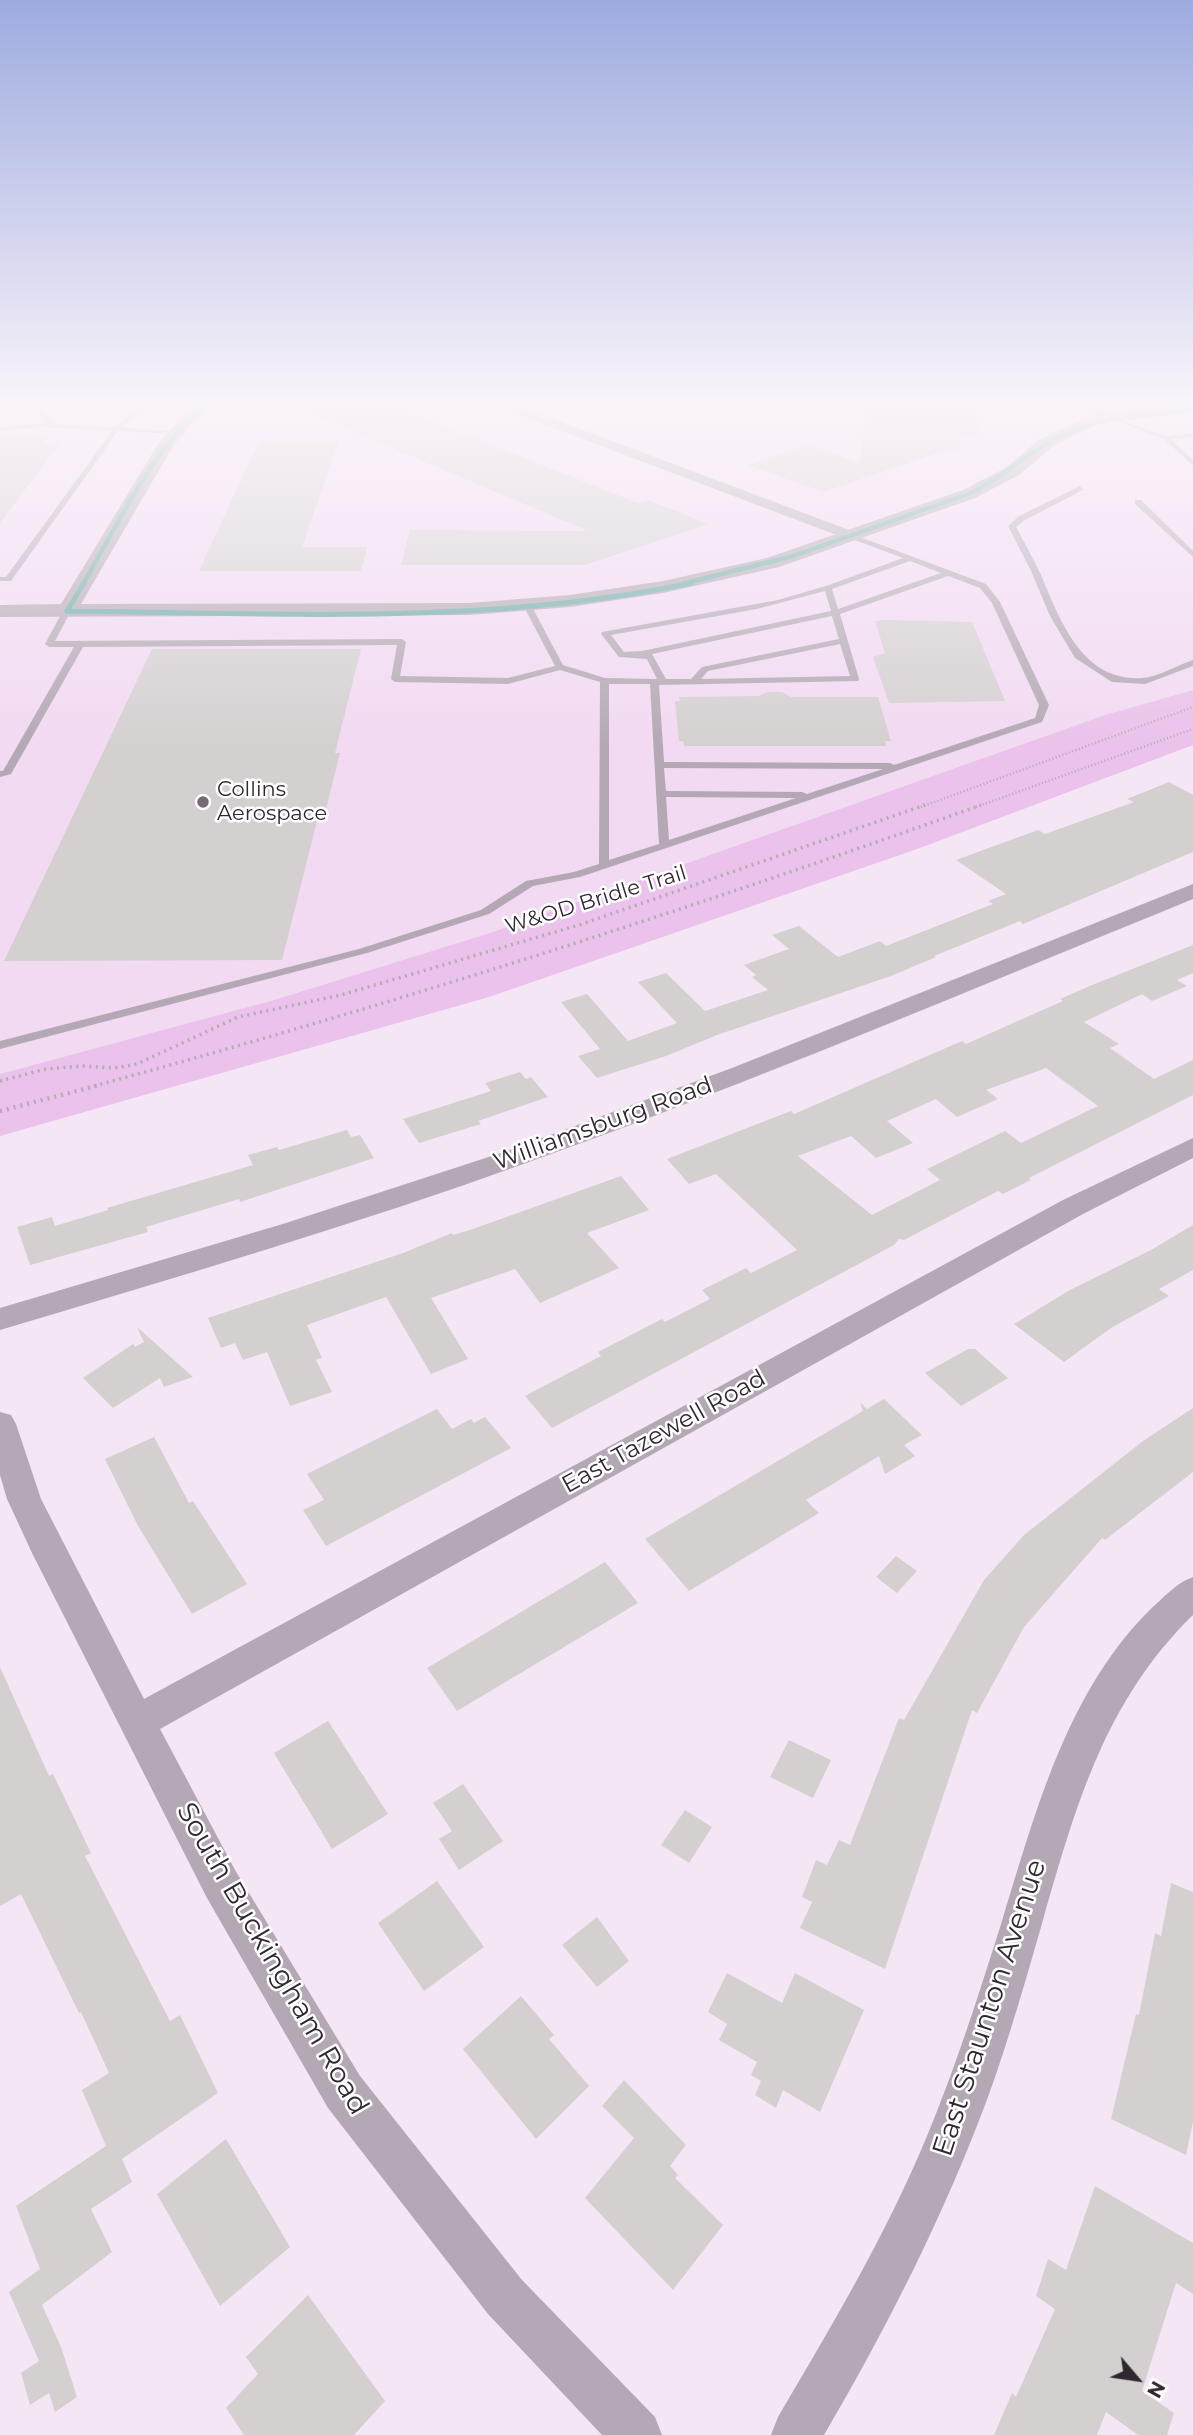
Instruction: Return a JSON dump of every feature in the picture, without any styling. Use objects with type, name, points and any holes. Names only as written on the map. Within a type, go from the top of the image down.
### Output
[{"type":"street","points":[[67,611],[121,521]]},
{"type":"street","points":[[811,521],[852,536]]},
{"type":"street","points":[[0,611],[415,610],[527,605],[623,594],[700,581],[772,563],[893,521]]},
{"type":"street","name":"Williamsburg Road","points":[[0,1319],[290,1232],[585,1132],[820,1044],[1193,891]]},
{"type":"street","name":"East Tazewell Road","points":[[138,1722],[1061,1213],[1193,1147]]},
{"type":"street","name":"South Buckingham Road","points":[[0,1424],[24,1499],[50,1555],[221,1884],[344,2092],[505,2297],[637,2435]]},
{"type":"street","name":"East Staunton Avenue","points":[[796,2435],[878,2294],[928,2191],[1000,1996],[1050,1826],[1084,1734],[1135,1651],[1171,1610],[1193,1592]]},
{"type":"lane","points":[[0,579],[8,579],[50,521]]},
{"type":"lane","points":[[1018,521],[1012,526],[1054,616],[1078,656],[1112,679],[1145,681],[1193,663]]},
{"type":"lane","points":[[1157,521],[1193,555]]},
{"type":"lane","points":[[0,1045],[363,951],[485,912],[530,883],[576,875],[1039,720],[1044,705],[996,602],[984,586],[852,536]]},
{"type":"lane","points":[[911,558],[828,589],[706,618],[605,634],[622,655],[642,654],[835,613],[951,572]]},
{"type":"lane","points":[[67,611],[49,644],[402,642],[395,680],[508,681],[560,667],[579,670],[604,681],[855,680],[828,589]]},
{"type":"lane","points":[[527,605],[560,667]]},
{"type":"lane","points":[[694,681],[705,669],[843,641]]},
{"type":"lane","points":[[0,785],[3,774],[80,644]]},
{"type":"lane","points":[[642,654],[651,657],[658,682],[664,845]]},
{"type":"lane","points":[[604,681],[604,866]]},
{"type":"lane","points":[[659,765],[902,766]]},
{"type":"lane","points":[[661,794],[814,795]]},
{"type":"path","name":"W&OD Bridle Trail","points":[[0,1081],[46,1069],[81,1066],[116,1068],[137,1064],[238,1017],[341,995],[579,925],[876,823],[1193,707]]},
{"type":"path","points":[[0,1111],[328,1021],[537,958],[741,890],[1193,729]]},
{"type":"shaded area","points":[[0,521],[1193,521],[1193,690],[1105,715],[490,933],[274,1000],[0,1074],[0,614],[9,602],[0,601]]},
{"type":"shaded area","points":[[1193,690],[1193,745],[920,848],[489,997],[0,1136],[0,1074],[274,1000],[490,933],[1105,715]]},
{"type":"building","points":[[222,521],[311,521],[302,547],[367,547],[361,571],[199,571]]},
{"type":"building","points":[[564,521],[700,521],[709,524],[585,565],[401,565],[410,530],[588,531]]},
{"type":"building","points":[[875,621],[972,622],[1005,701],[889,703],[873,657],[885,653]]},
{"type":"building","name":"Collins Aerospace","points":[[152,649],[361,649],[335,753],[340,753],[325,813],[319,813],[282,960],[4,961]]},
{"type":"building","points":[[767,692],[782,692],[791,697],[878,697],[891,741],[885,741],[886,746],[684,746],[683,741],[679,741],[675,701],[680,701],[679,697],[759,696]]},
{"type":"building","points":[[1169,782],[1193,795],[1193,852],[1023,924],[1020,921],[934,956],[936,957],[891,976],[717,1035],[666,1056],[597,1078],[578,1056],[600,1049],[561,1002],[587,994],[628,1041],[677,1023],[638,982],[666,973],[705,1011],[768,990],[752,977],[756,975],[744,965],[789,949],[772,935],[799,926],[838,957],[880,941],[886,946],[993,904],[988,901],[1006,894],[956,860],[1038,830],[1045,834],[1134,802],[1127,799]]},
{"type":"building","points":[[1193,945],[1193,973],[1177,980],[1187,986],[1152,1001],[1142,994],[1084,1022],[1119,1044],[1110,1048],[1154,1079],[1193,1060],[1193,1095],[1029,1178],[1031,1180],[1003,1194],[998,1191],[904,1240],[899,1239],[894,1245],[552,1428],[525,1396],[601,1356],[598,1352],[662,1319],[665,1322],[710,1299],[702,1290],[746,1268],[751,1273],[797,1250],[716,1174],[689,1184],[667,1159],[791,1111],[794,1114],[962,1041],[966,1044],[1063,1001],[1060,999]],"holes":[[[1046,1068],[1098,1106],[1021,1143],[1005,1131],[927,1169],[940,1180],[872,1215],[798,1156],[851,1136],[876,1158],[913,1143],[887,1121],[936,1099],[957,1117],[998,1099],[986,1090]]]},
{"type":"building","points":[[520,1072],[526,1079],[531,1077],[548,1097],[478,1121],[481,1124],[419,1143],[403,1119],[491,1091],[485,1083]]},
{"type":"building","points":[[347,1130],[351,1137],[360,1135],[374,1158],[240,1202],[239,1199],[146,1227],[148,1232],[30,1265],[17,1227],[52,1217],[55,1226],[253,1165],[248,1155],[277,1147],[279,1150]]},
{"type":"building","points":[[621,1176],[649,1210],[587,1233],[619,1268],[540,1303],[515,1269],[431,1298],[468,1359],[431,1374],[386,1297],[307,1325],[322,1358],[316,1360],[332,1392],[290,1406],[267,1352],[243,1360],[235,1343],[221,1348],[208,1318],[403,1253],[452,1233],[453,1235],[470,1230]]},
{"type":"building","points":[[1193,1225],[1193,1270],[1159,1289],[1169,1296],[1111,1328],[1064,1362],[1014,1324],[1070,1290],[1151,1250]]},
{"type":"building","points":[[137,1327],[193,1377],[164,1387],[160,1378],[113,1408],[83,1378],[133,1344],[135,1347],[144,1342]]},
{"type":"building","points":[[968,1349],[975,1349],[1008,1378],[961,1406],[925,1373]]},
{"type":"building","points":[[884,1399],[922,1435],[904,1445],[915,1456],[885,1474],[879,1456],[806,1500],[819,1513],[689,1591],[645,1539],[863,1411],[860,1402],[867,1409]]},
{"type":"building","points":[[1193,1408],[1193,1472],[1105,1540],[1102,1538],[1024,1627],[977,1713],[972,1710],[885,1969],[800,1928],[812,1902],[802,1897],[816,1860],[827,1865],[839,1840],[850,1845],[899,1718],[904,1720],[984,1580],[1024,1535],[1143,1441]]},
{"type":"building","points":[[437,1409],[452,1429],[471,1419],[474,1423],[485,1417],[511,1448],[326,1546],[303,1510],[324,1500],[307,1474]]},
{"type":"building","points":[[154,1437],[189,1503],[193,1501],[247,1584],[192,1614],[138,1526],[105,1459]]},
{"type":"building","points":[[896,1556],[917,1571],[897,1593],[876,1577]]},
{"type":"building","points":[[605,1562],[638,1603],[457,1711],[427,1668]]},
{"type":"building","points":[[0,1667],[49,1776],[53,1774],[91,1853],[85,1856],[170,2021],[180,2015],[218,2093],[122,2159],[132,2182],[91,2209],[112,2252],[42,2305],[61,2347],[77,2397],[55,2412],[49,2393],[30,2405],[21,2373],[39,2361],[9,2292],[40,2269],[16,2206],[106,2146],[82,2090],[109,2073],[21,1894],[0,1906]]},
{"type":"building","points":[[328,1721],[388,1814],[332,1849],[274,1753]]},
{"type":"building","points":[[789,1740],[831,1760],[813,1798],[770,1777]]},
{"type":"building","points":[[463,1784],[503,1841],[459,1870],[439,1839],[452,1831],[433,1803]]},
{"type":"building","points":[[685,1810],[712,1827],[689,1863],[661,1845]]},
{"type":"building","points":[[437,1881],[484,1947],[424,1991],[378,1923]]},
{"type":"building","points":[[1171,1883],[1193,1892],[1193,2122],[1186,2155],[1111,2119],[1136,2014],[1139,2015],[1155,1933],[1161,1936]]},
{"type":"building","points":[[597,1917],[629,1961],[597,1987],[562,1945]]},
{"type":"building","points":[[727,1973],[782,2003],[795,1973],[864,2010],[820,2112],[783,2090],[776,2108],[755,2095],[761,2081],[751,2075],[757,2062],[719,2040],[727,2024],[708,2012]]},
{"type":"building","points":[[521,1996],[554,2035],[549,2039],[589,2086],[536,2139],[463,2049]]},
{"type":"building","points":[[624,2080],[686,2145],[670,2166],[678,2175],[675,2178],[723,2225],[673,2290],[585,2198],[634,2138],[602,2106]]},
{"type":"building","points":[[226,2139],[290,2247],[220,2306],[157,2194]]},
{"type":"building","points":[[1095,2186],[1193,2243],[1193,2294],[1176,2283],[1142,2391],[1174,2413],[1167,2435],[1138,2435],[1106,2412],[1097,2435],[994,2435],[1012,2393],[1016,2397],[1055,2309],[1036,2296],[1048,2259],[1066,2270]]},
{"type":"building","points":[[308,2295],[385,2401],[354,2435],[244,2435],[226,2408],[258,2374],[246,2357]]},
{"type":"transit line","points":[[67,611],[121,521]]},
{"type":"transit line","points":[[67,611],[377,612],[531,605],[608,596],[721,576],[793,556],[898,521]]},
{"type":"place","name":"Collins Aerospace","points":[[203,802]]}]
